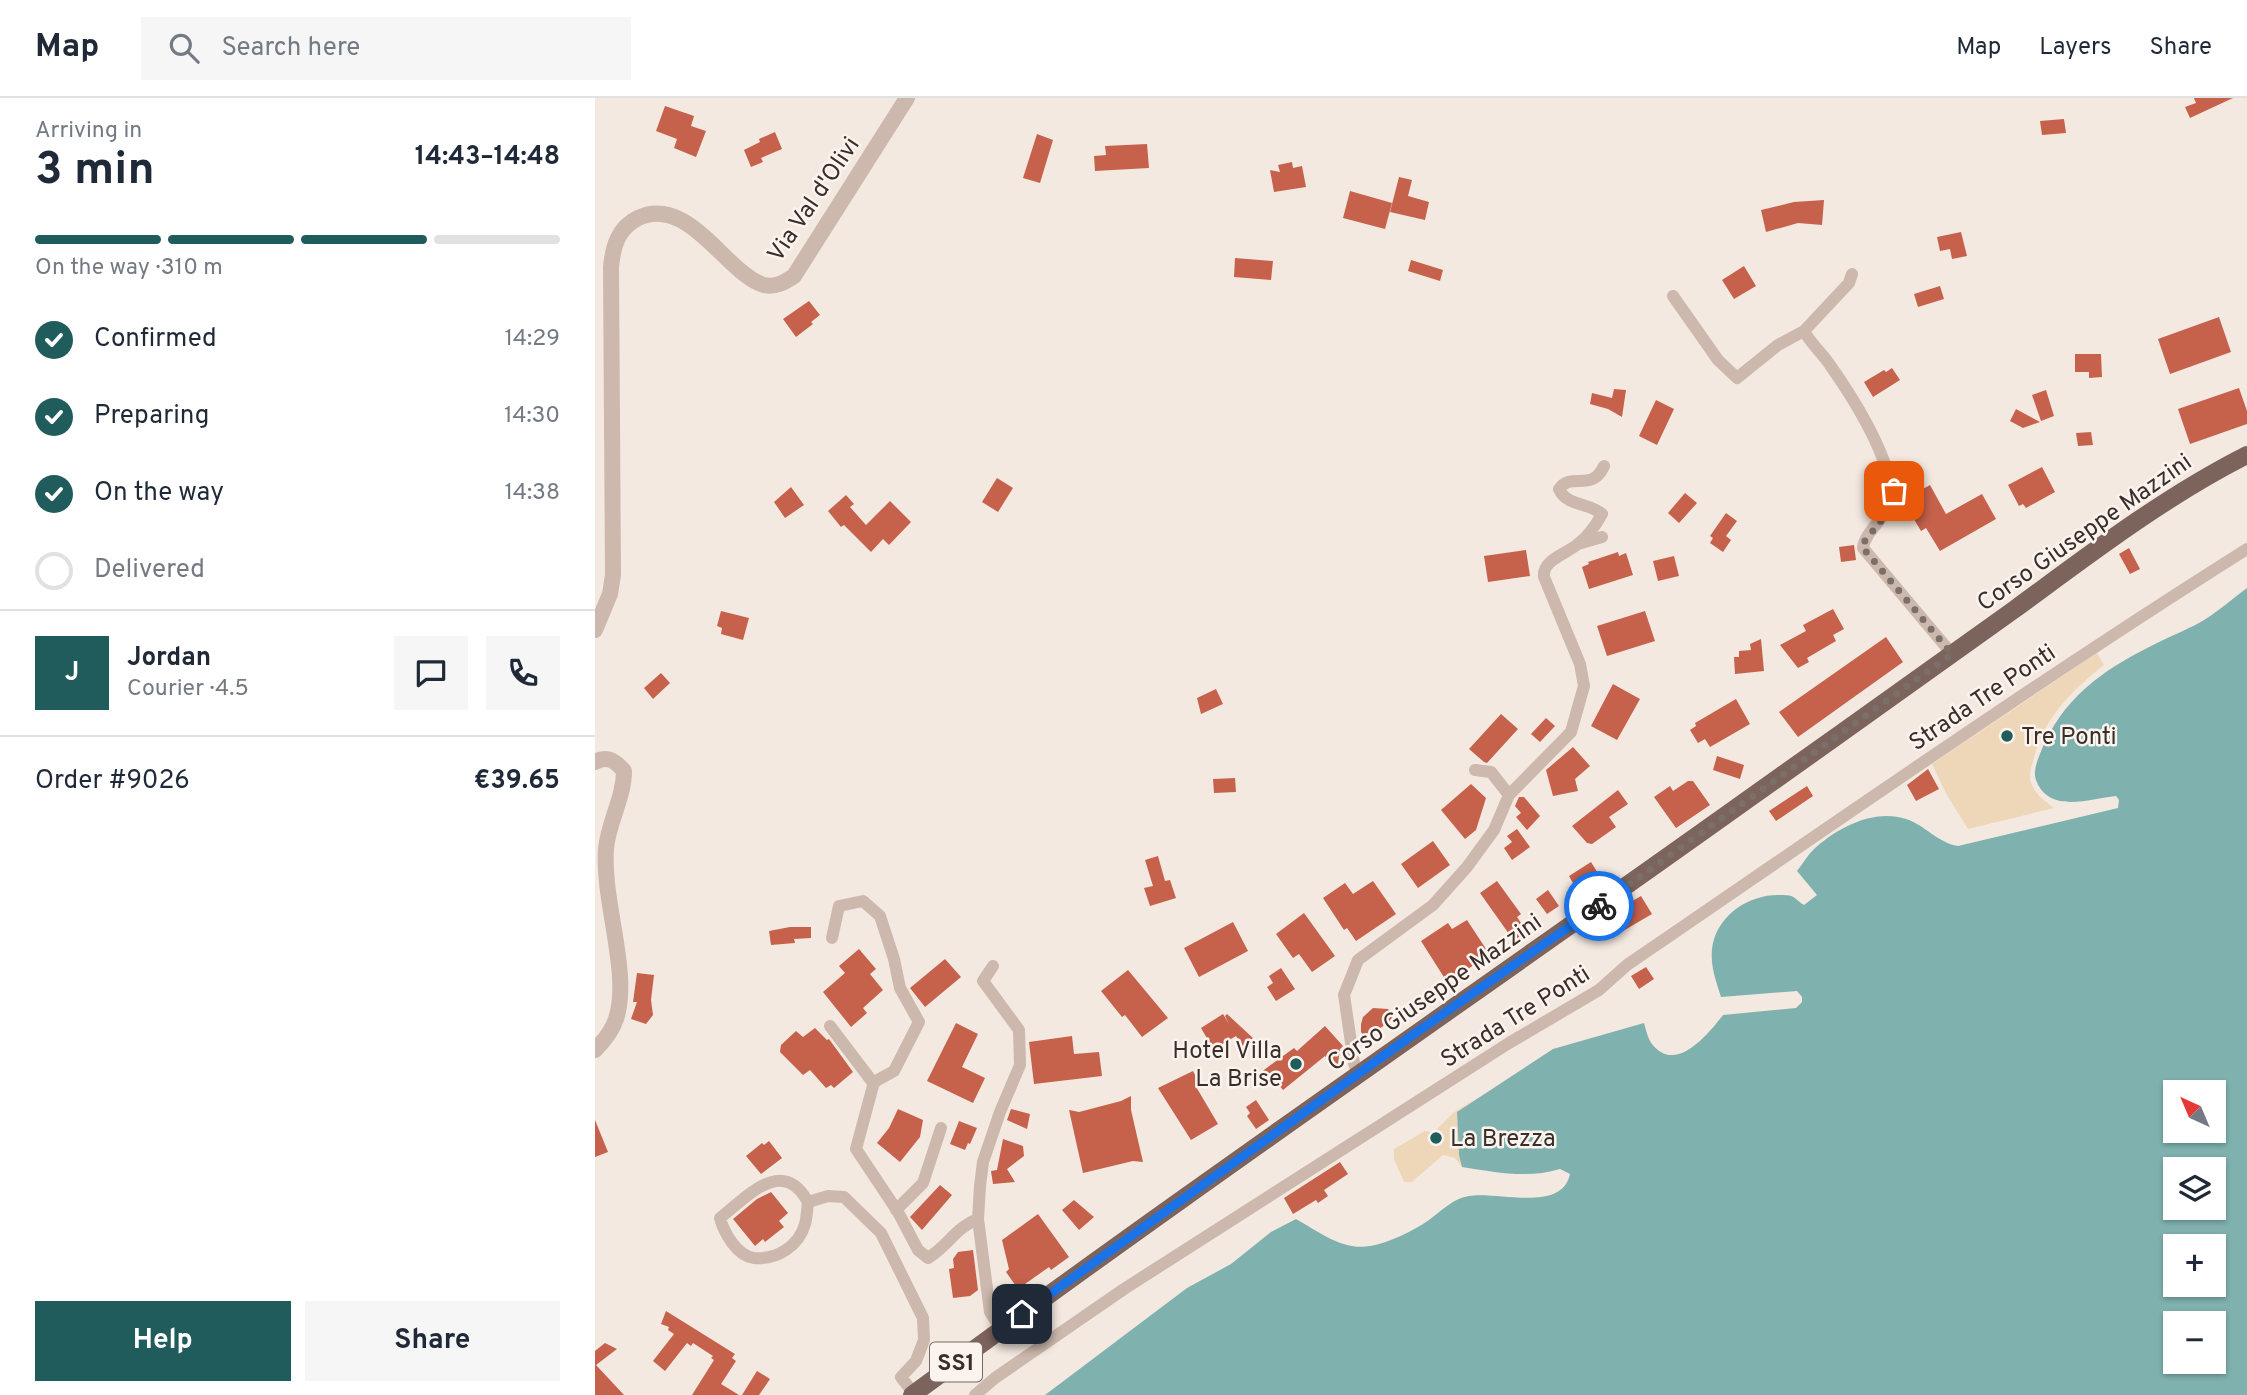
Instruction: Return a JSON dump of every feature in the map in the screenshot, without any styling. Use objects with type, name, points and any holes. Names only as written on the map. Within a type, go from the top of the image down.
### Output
[{"type":"main road","name":"Corso Giuseppe Mazzini","points":[[913,1394],[2146,515],[2213,472],[2247,455]]},
{"type":"street","name":"Via Val d'Olivi","points":[[595,630],[610,594],[613,575],[611,267],[617,238],[624,228],[643,216],[653,214],[674,217],[699,232],[748,276],[764,285],[774,286],[786,281],[794,276],[907,98]]},
{"type":"street","points":[[1673,296],[1718,360],[1737,378],[1778,345],[1804,331],[1849,283],[1852,274]]},
{"type":"street","points":[[1804,331],[1811,344],[1829,363],[1870,430],[1883,456],[1894,491],[1884,517],[1864,542],[1863,548],[1952,654]]},
{"type":"street","name":"Corso Giuseppe Mazzini","points":[[1358,1075],[1353,1063],[1345,995],[1358,960],[1433,905],[1467,867],[1494,830],[1509,795],[1571,732],[1584,686],[1580,664],[1543,574],[1548,564],[1578,544],[1602,514],[1595,508],[1568,501],[1559,489],[1564,483],[1597,478],[1604,466]]},
{"type":"street","points":[[1578,544],[1602,537]]},
{"type":"street","name":"Strada Tre Ponti","points":[[975,1395],[995,1378],[1124,1289],[1509,1043],[1599,990],[1627,965],[1967,731],[2247,549]]},
{"type":"street","points":[[595,762],[608,759],[617,762],[624,771],[606,846],[605,878],[621,1000],[616,1021],[595,1049]]},
{"type":"street","points":[[1475,770],[1491,772],[1509,795]]},
{"type":"street","points":[[832,938],[839,906],[863,901],[880,916],[901,988],[919,1023],[894,1070],[874,1084],[856,1149],[897,1210],[918,1250],[928,1258],[942,1250],[964,1224],[978,1219]]},
{"type":"street","points":[[993,966],[983,981],[1019,1030],[1020,1065],[983,1162],[978,1219],[990,1312],[1001,1329]]},
{"type":"street","points":[[830,1026],[874,1084]]},
{"type":"street","points":[[897,1210],[923,1183],[941,1128]]},
{"type":"street","points":[[767,1181],[785,1181],[803,1193],[808,1202],[805,1224],[796,1241],[783,1253],[754,1258],[740,1252],[723,1229],[720,1218],[767,1181]]},
{"type":"street","points":[[808,1202],[828,1196],[844,1197],[881,1233],[923,1318],[924,1340],[916,1361],[901,1377],[913,1394]]},
{"type":"sand","name":"Tre Ponti","points":[[2097,653],[2104,665],[2081,684],[2061,706],[2044,730],[2038,744],[2030,779],[2039,796],[2054,808],[1968,829],[1932,764]]},
{"type":"sand","name":"La Brezza","points":[[1480,1096],[1457,1112],[1462,1167],[1455,1158],[1443,1155],[1412,1182],[1404,1182],[1394,1159],[1394,1149],[1425,1131],[1434,1132],[1453,1113]]},
{"type":"water","points":[[2247,588],[2247,1395],[1045,1395],[1187,1288],[1231,1264],[1271,1232],[1296,1219],[1341,1243],[1370,1246],[1408,1232],[1463,1197],[1481,1195],[1527,1198],[1555,1193],[1565,1186],[1570,1174],[1560,1169],[1523,1174],[1462,1167],[1457,1112],[1553,1049],[1644,1023],[1652,1044],[1661,1052],[1671,1055],[1691,1048],[1723,1015],[1796,1008],[1802,1002],[1797,991],[1721,997],[1712,963],[1713,943],[1722,923],[1738,907],[1748,902],[1785,895],[1804,905],[1817,895],[1797,871],[1822,842],[1856,822],[1894,816],[1913,822],[1944,841],[1958,846],[2118,808],[2119,800],[2116,796],[2070,802],[2060,801],[2042,791],[2035,776],[2044,744],[2066,709],[2093,682],[2142,650],[2194,626]]},
{"type":"building","points":[[2194,98],[2233,98],[2190,118],[2185,107],[2196,103]]},
{"type":"building","points":[[665,106],[694,116],[691,126],[706,131],[696,157],[674,148],[677,139],[656,131]]},
{"type":"building","points":[[2064,119],[2066,133],[2042,135],[2040,121]]},
{"type":"building","points":[[775,132],[782,149],[761,158],[763,162],[751,167],[744,150]]},
{"type":"building","points":[[1037,134],[1053,140],[1040,183],[1023,178]]},
{"type":"building","points":[[1147,144],[1149,168],[1095,171],[1094,156],[1106,155],[1105,146]]},
{"type":"building","points":[[1292,162],[1293,168],[1302,166],[1306,187],[1274,192],[1270,170],[1280,172],[1278,165]]},
{"type":"building","points":[[1399,177],[1412,180],[1408,196],[1429,202],[1425,220],[1390,212]]},
{"type":"building","points":[[1350,191],[1392,203],[1385,229],[1343,218]]},
{"type":"building","points":[[1824,200],[1822,225],[1798,223],[1766,232],[1761,210],[1794,202]]},
{"type":"building","points":[[1961,232],[1967,256],[1952,259],[1950,249],[1940,251],[1937,237]]},
{"type":"building","points":[[1235,258],[1273,261],[1271,280],[1234,277]]},
{"type":"building","points":[[1411,260],[1443,270],[1440,281],[1408,271]]},
{"type":"building","points":[[1744,266],[1756,286],[1734,299],[1722,280]]},
{"type":"building","points":[[1940,286],[1944,299],[1918,307],[1914,294]]},
{"type":"building","points":[[809,301],[820,315],[796,337],[783,319]]},
{"type":"building","points":[[2219,317],[2231,352],[2170,374],[2158,339]]},
{"type":"building","points":[[2075,354],[2101,354],[2102,377],[2089,378],[2089,372],[2075,372]]},
{"type":"building","points":[[1892,368],[1900,380],[1873,397],[1864,382]]},
{"type":"building","points":[[2239,388],[2247,411],[2247,424],[2190,444],[2178,409]]},
{"type":"building","points":[[1614,389],[1626,390],[1622,417],[1608,409],[1590,404],[1592,393],[1612,398]]},
{"type":"building","points":[[2046,390],[2054,416],[2041,421],[2032,395]]},
{"type":"building","points":[[1656,400],[1674,409],[1657,445],[1639,436]]},
{"type":"building","points":[[2016,409],[2040,422],[2023,428],[2010,421]]},
{"type":"building","points":[[2091,432],[2093,445],[2078,446],[2076,433]]},
{"type":"building","points":[[2042,467],[2055,492],[2026,508],[2023,504],[2019,506],[2008,485]]},
{"type":"building","points":[[997,478],[1013,488],[998,512],[982,502]]},
{"type":"building","points":[[1930,485],[1946,514],[1982,494],[1996,519],[1940,551],[1926,528],[1921,531],[1909,511],[1916,497],[1914,494]]},
{"type":"building","points":[[791,487],[804,505],[785,518],[774,502]]},
{"type":"building","points":[[1685,493],[1697,503],[1679,523],[1668,513]]},
{"type":"building","points":[[846,495],[854,504],[850,507],[866,525],[890,501],[911,522],[889,545],[883,539],[871,552],[844,525],[841,527],[828,511]]},
{"type":"building","points":[[1726,513],[1737,521],[1726,536],[1731,540],[1723,552],[1710,543],[1713,538],[1710,536]]},
{"type":"building","points":[[1854,545],[1856,560],[1841,562],[1839,547]]},
{"type":"building","points":[[2129,548],[2140,569],[2130,574],[2119,554]]},
{"type":"building","points":[[1526,550],[1530,576],[1488,582],[1484,556]]},
{"type":"building","points":[[1618,552],[1619,556],[1626,553],[1633,575],[1589,589],[1582,567],[1589,564],[1588,562]]},
{"type":"building","points":[[1674,556],[1679,576],[1658,581],[1653,561]]},
{"type":"building","points":[[1833,609],[1844,629],[1833,635],[1836,641],[1807,658],[1809,662],[1798,668],[1780,645],[1806,631],[1803,625]]},
{"type":"building","points":[[721,611],[749,618],[743,640],[721,634],[722,628],[717,626]]},
{"type":"building","points":[[1645,611],[1655,641],[1607,656],[1597,626]]},
{"type":"building","points":[[1886,637],[1903,662],[1798,737],[1779,712]]},
{"type":"building","points":[[1761,639],[1764,671],[1735,674],[1734,657],[1739,657],[1739,651],[1751,650],[1750,644]]},
{"type":"building","points":[[661,673],[670,683],[653,699],[644,688]]},
{"type":"building","points":[[1613,684],[1640,699],[1617,740],[1591,726]]},
{"type":"building","points":[[1216,689],[1223,704],[1201,714],[1197,698]]},
{"type":"building","points":[[1736,699],[1750,724],[1710,747],[1705,739],[1698,743],[1690,730],[1696,726],[1695,723]]},
{"type":"building","points":[[1501,714],[1518,729],[1487,763],[1469,749]]},
{"type":"building","points":[[1546,718],[1555,726],[1540,742],[1531,734]]},
{"type":"building","points":[[1573,747],[1590,766],[1575,779],[1578,791],[1553,796],[1546,770]]},
{"type":"building","points":[[1717,756],[1744,765],[1740,779],[1713,770]]},
{"type":"building","points":[[1928,769],[1939,789],[1916,801],[1907,785]]},
{"type":"building","points":[[1235,778],[1236,792],[1214,793],[1213,779]]},
{"type":"building","points":[[1688,781],[1693,781],[1710,805],[1676,828],[1654,797],[1670,786],[1673,791]]},
{"type":"building","points":[[1471,784],[1486,798],[1476,830],[1465,839],[1441,810]]},
{"type":"building","points":[[1807,786],[1813,796],[1776,821],[1769,811]]},
{"type":"building","points":[[1618,790],[1628,804],[1609,817],[1616,827],[1592,844],[1587,843],[1572,826]]},
{"type":"building","points":[[1519,797],[1524,797],[1540,816],[1527,830],[1516,817],[1521,813],[1515,806]]},
{"type":"building","points":[[1517,829],[1530,847],[1512,860],[1504,848],[1512,842],[1507,836]]},
{"type":"building","points":[[1433,841],[1450,865],[1418,888],[1401,864]]},
{"type":"building","points":[[1158,856],[1165,881],[1170,880],[1176,898],[1150,906],[1144,888],[1153,886],[1145,860]]},
{"type":"building","points":[[1591,862],[1604,883],[1581,897],[1569,876]]},
{"type":"building","points":[[1373,881],[1396,914],[1356,941],[1347,928],[1344,930],[1323,898],[1345,883],[1353,894]]},
{"type":"building","points":[[1497,881],[1521,914],[1517,917],[1527,932],[1514,941],[1480,893]]},
{"type":"building","points":[[1548,890],[1559,906],[1547,914],[1536,899]]},
{"type":"building","points":[[1641,896],[1652,914],[1623,931],[1616,919],[1633,909],[1629,903]]},
{"type":"building","points":[[1304,913],[1335,956],[1312,972],[1299,954],[1293,958],[1276,934]]},
{"type":"building","points":[[1467,920],[1490,955],[1447,982],[1421,941],[1448,923],[1452,929]]},
{"type":"building","points":[[1233,922],[1248,951],[1199,977],[1184,948]]},
{"type":"building","points":[[811,927],[811,938],[794,939],[795,943],[771,945],[769,931]]},
{"type":"building","points":[[859,949],[876,969],[870,974],[883,990],[863,1008],[867,1013],[851,1027],[823,992],[845,973],[839,966]]},
{"type":"building","points":[[945,959],[961,977],[925,1007],[910,988]]},
{"type":"building","points":[[1646,967],[1654,979],[1639,989],[1631,976]]},
{"type":"building","points":[[1281,968],[1295,989],[1276,1001],[1267,987],[1273,983],[1269,976]]},
{"type":"building","points":[[1128,970],[1168,1018],[1142,1037],[1101,991]]},
{"type":"building","points":[[637,973],[654,975],[651,1000],[653,1015],[646,1024],[631,1019],[637,1002],[633,1002]]},
{"type":"building","points":[[1373,1008],[1388,1009],[1395,1017],[1366,1039],[1361,1032],[1361,1024],[1363,1017]]},
{"type":"building","points":[[1223,1014],[1229,1024],[1225,1016],[1227,1014],[1253,1038],[1244,1048],[1236,1036],[1214,1049],[1212,1047],[1201,1028]]},
{"type":"building","points":[[956,1023],[978,1034],[962,1067],[985,1078],[973,1103],[927,1081]]},
{"type":"building","points":[[1325,1026],[1343,1046],[1340,1049],[1337,1071],[1325,1056],[1283,1090],[1273,1078],[1265,1084],[1257,1075],[1294,1048],[1297,1051]]},
{"type":"building","points":[[815,1028],[829,1039],[853,1072],[834,1088],[831,1085],[826,1088],[810,1070],[803,1075],[780,1052],[781,1045],[796,1031],[803,1037]]},
{"type":"building","points":[[1072,1036],[1074,1054],[1099,1052],[1102,1076],[1034,1084],[1029,1042]]},
{"type":"building","points":[[1193,1071],[1199,1083],[1195,1085],[1218,1124],[1191,1140],[1158,1088]]},
{"type":"building","points":[[1131,1096],[1131,1110],[1143,1162],[1133,1161],[1083,1173],[1069,1110],[1079,1112]]},
{"type":"building","points":[[1256,1100],[1269,1120],[1256,1129],[1247,1116],[1250,1113],[1246,1107]]},
{"type":"building","points":[[898,1109],[923,1120],[920,1137],[900,1162],[877,1143],[889,1128]]},
{"type":"building","points":[[1011,1109],[1030,1114],[1027,1129],[1007,1120]]},
{"type":"building","points":[[595,1120],[608,1152],[595,1157]]},
{"type":"building","points":[[959,1121],[977,1128],[965,1150],[950,1144]]},
{"type":"building","points":[[1003,1139],[1023,1146],[1024,1156],[1007,1169],[1015,1182],[993,1184],[991,1171],[997,1170]]},
{"type":"building","points":[[769,1141],[782,1158],[761,1174],[746,1156],[762,1143],[764,1145]]},
{"type":"building","points":[[1340,1162],[1348,1174],[1324,1190],[1328,1196],[1293,1214],[1284,1198]]},
{"type":"building","points":[[940,1185],[952,1195],[922,1230],[910,1217]]},
{"type":"building","points":[[771,1192],[788,1213],[779,1221],[784,1227],[765,1242],[763,1239],[755,1246],[733,1219],[757,1199]]},
{"type":"building","points":[[1074,1200],[1094,1217],[1079,1230],[1062,1210]]},
{"type":"building","points":[[1038,1214],[1069,1257],[1051,1270],[1049,1267],[1018,1289],[1006,1272],[1009,1269],[1002,1240]]},
{"type":"building","points":[[973,1250],[978,1290],[970,1296],[953,1298],[949,1269],[954,1268],[953,1259],[958,1252]]},
{"type":"building","points":[[666,1311],[735,1354],[732,1358],[736,1361],[721,1384],[739,1395],[692,1395],[714,1360],[711,1358],[713,1356],[693,1343],[691,1346],[687,1343],[665,1371],[653,1361],[674,1334],[668,1330],[669,1327],[661,1324]]},
{"type":"building","points":[[605,1343],[617,1349],[596,1365],[624,1395],[595,1395],[595,1351]]},
{"type":"building","points":[[757,1371],[770,1379],[759,1395],[742,1395]]},
{"type":"way so far","points":[[1599,906],[1952,654],[1863,548],[1864,542],[1884,517],[1894,491]]},
{"type":"place","name":"Tre Ponti","points":[[2007,736]]},
{"type":"place","name":"Hotel Villa La Brise","points":[[1296,1064]]},
{"type":"place","name":"La Brezza","points":[[1436,1138]]},
{"type":"route","points":[[1022,1314],[1414,1034],[1599,906]]}]
